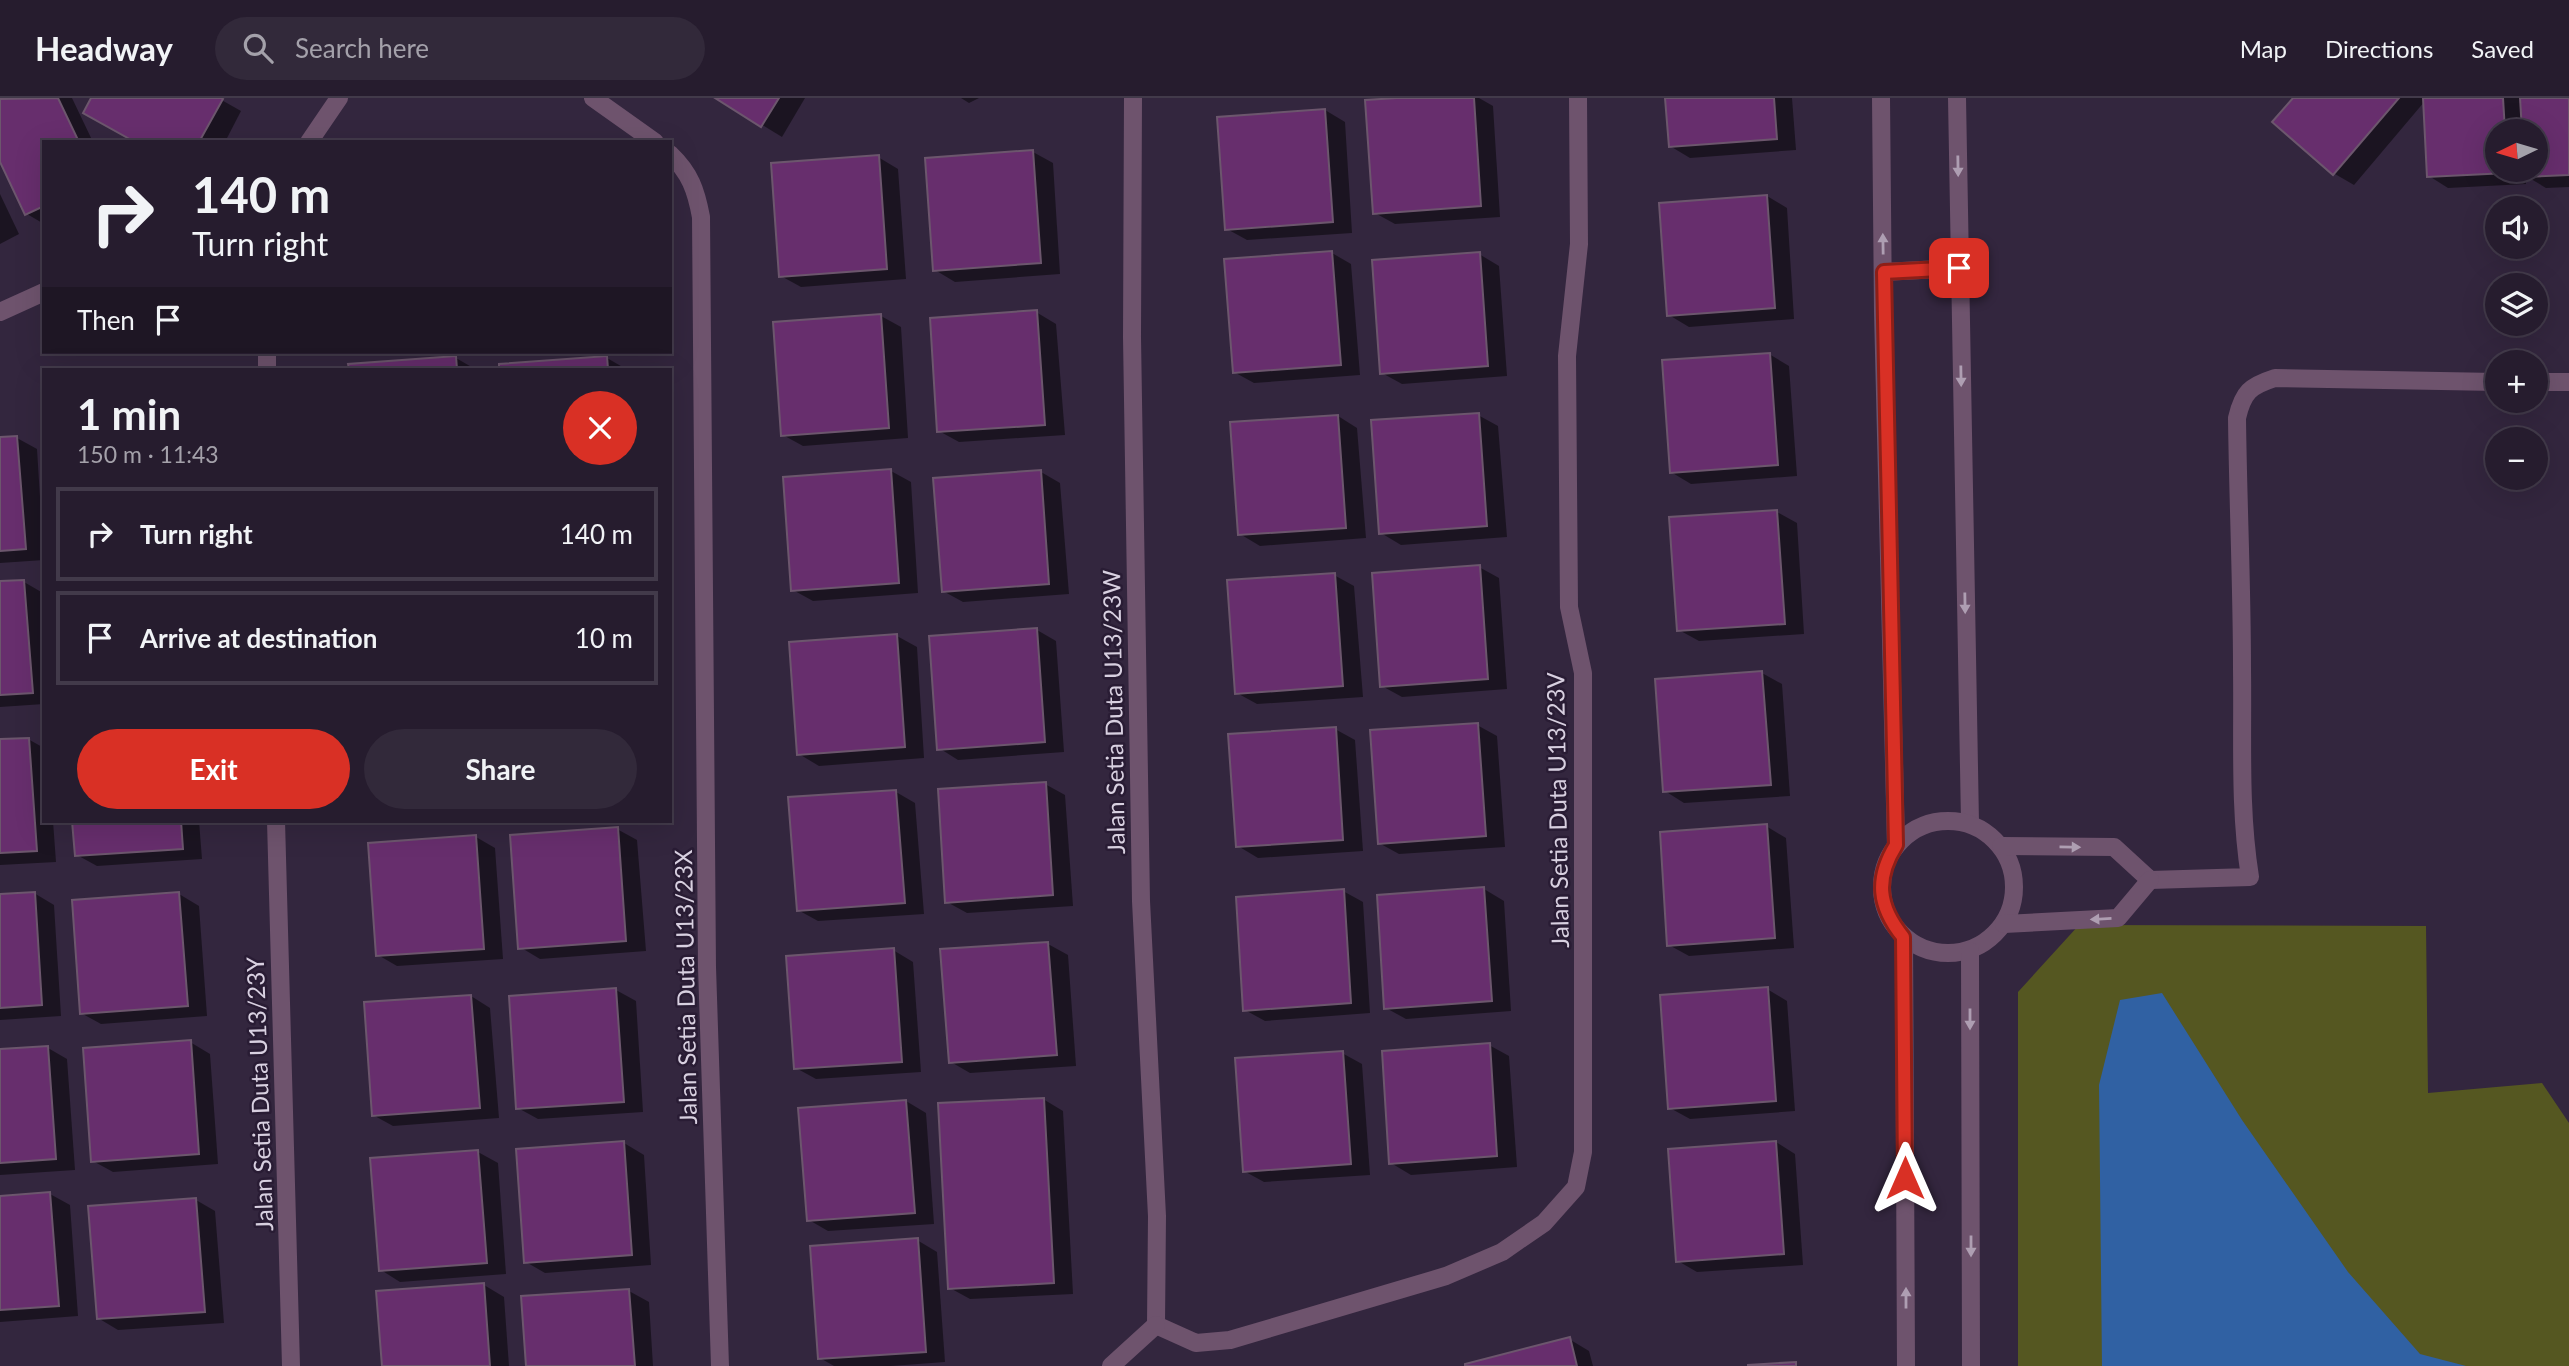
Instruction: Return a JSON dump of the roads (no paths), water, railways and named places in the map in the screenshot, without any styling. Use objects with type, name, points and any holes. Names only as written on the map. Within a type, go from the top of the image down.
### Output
[{"type":"street","points":[[310,140],[339,98]]},
{"type":"street","points":[[593,98],[652,140]]},
{"type":"street","name":"Jalan Setia Duta U13/23W","points":[[1133,98],[1132,337],[1141,901],[1157,1216],[1156,1325]]},
{"type":"street","name":"Jalan Setia Duta U13/23V","points":[[1156,1325],[1196,1343],[1230,1340],[1447,1276],[1502,1252],[1544,1223],[1576,1187],[1583,1152],[1583,673],[1569,607],[1567,356],[1579,244],[1578,98]]},
{"type":"street","points":[[1881,98],[1896,845]]},
{"type":"street","points":[[1957,98],[1970,823]]},
{"type":"street","name":"Jalan Setia Duta U13/23X","points":[[672,156],[684,167],[697,195],[701,217],[707,967],[720,1366]]},
{"type":"street","points":[[1884,272],[1959,268]]},
{"type":"street","points":[[0,312],[42,293]]},
{"type":"street","points":[[2001,846],[2114,847],[2150,880],[2250,877],[2243,836],[2242,792],[2237,418],[2242,397],[2258,384],[2275,378],[2485,382]]},
{"type":"street","points":[[2548,382],[2569,382]]},
{"type":"street","points":[[1950,820],[1970,823],[1987,832],[2001,846],[2011,863],[2015,883],[2013,904],[2004,924],[1989,940],[1970,951],[1952,954],[1919,947],[1903,937],[1891,921],[1884,902],[1882,883],[1886,862],[1896,845],[1911,831],[1930,822],[1950,820]]},
{"type":"street","name":"Jalan Setia Duta U13/23Y","points":[[276,823],[291,1366]]},
{"type":"street","points":[[2004,924],[2119,918],[2150,880]]},
{"type":"street","points":[[1903,937],[1906,1366]]},
{"type":"street","points":[[1970,951],[1971,1366]]},
{"type":"street","points":[[1111,1366],[1156,1325]]},
{"type":"water","points":[[2162,993],[2242,1120],[2348,1272],[2420,1354],[2466,1366],[2102,1366],[2099,1085],[2120,1000]]}]
